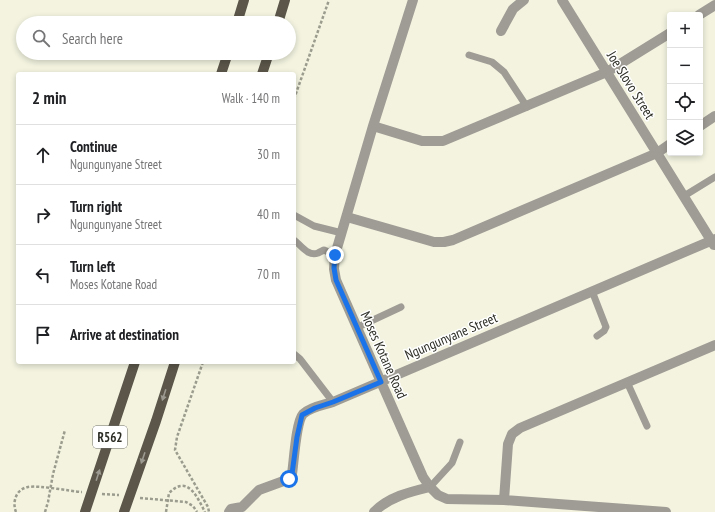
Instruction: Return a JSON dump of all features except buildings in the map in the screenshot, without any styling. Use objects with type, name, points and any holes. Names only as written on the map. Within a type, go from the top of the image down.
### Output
[{"type":"main road","points":[[239,16],[244,0]]},
{"type":"main road","points":[[280,16],[285,0]]},
{"type":"main road","points":[[223,72],[226,60]]},
{"type":"main road","points":[[263,72],[267,60]]},
{"type":"main road","name":"R562","points":[[85,512],[134,364]]},
{"type":"main road","name":"R562","points":[[124,512],[174,364]]},
{"type":"street","name":"Moses Kotane Road","points":[[413,0],[373,126],[335,255],[334,268],[336,280],[356,328],[423,477],[430,488],[447,499],[504,500],[611,510],[666,512]]},
{"type":"street","points":[[501,31],[513,9],[524,0]]},
{"type":"street","name":"Joe Slovo Street","points":[[562,0],[714,242]]},
{"type":"street","points":[[703,12],[715,5]]},
{"type":"street","points":[[373,126],[422,141],[443,141],[527,107],[607,72],[667,35]]},
{"type":"street","points":[[703,124],[715,116]]},
{"type":"street","points":[[347,217],[434,242],[444,242],[453,240],[657,153],[667,146]]},
{"type":"street","name":"Ngungunyane Street","points":[[229,512],[231,509],[244,505],[259,490],[289,479],[292,474],[297,437],[302,415],[309,411],[381,382],[592,291],[714,242]]},
{"type":"street","points":[[504,500],[508,444],[512,434],[520,428],[715,345]]},
{"type":"street","points":[[374,512],[401,495],[430,488]]},
{"type":"lane","points":[[469,55],[492,62],[504,72],[527,107]]},
{"type":"lane","points":[[684,196],[715,177]]},
{"type":"lane","points":[[296,216],[314,226],[342,232]]},
{"type":"lane","points":[[296,242],[306,251],[312,254],[317,254],[324,250],[335,255]]},
{"type":"lane","points":[[592,291],[606,328],[597,336]]},
{"type":"lane","points":[[356,328],[401,307]]},
{"type":"lane","points":[[296,356],[333,402]]},
{"type":"lane","points":[[627,382],[647,426]]},
{"type":"lane","points":[[430,488],[452,463],[460,442]]},
{"type":"path","points":[[296,93],[329,0]]},
{"type":"path","points":[[202,364],[177,437],[175,450],[208,507],[209,512]]},
{"type":"path","points":[[45,512],[53,474],[66,430]]},
{"type":"path","points":[[166,512],[168,493],[175,488],[185,486],[193,491],[205,512]]},
{"type":"path","points":[[16,512],[14,502],[20,492],[28,487],[88,492]]},
{"type":"path","points":[[96,493],[120,496]]},
{"type":"path","points":[[135,497],[186,502],[193,506],[196,512]]},
{"type":"route","points":[[289,479],[292,474],[297,437],[302,415],[315,408],[381,382],[336,280],[334,268],[335,255]]}]
